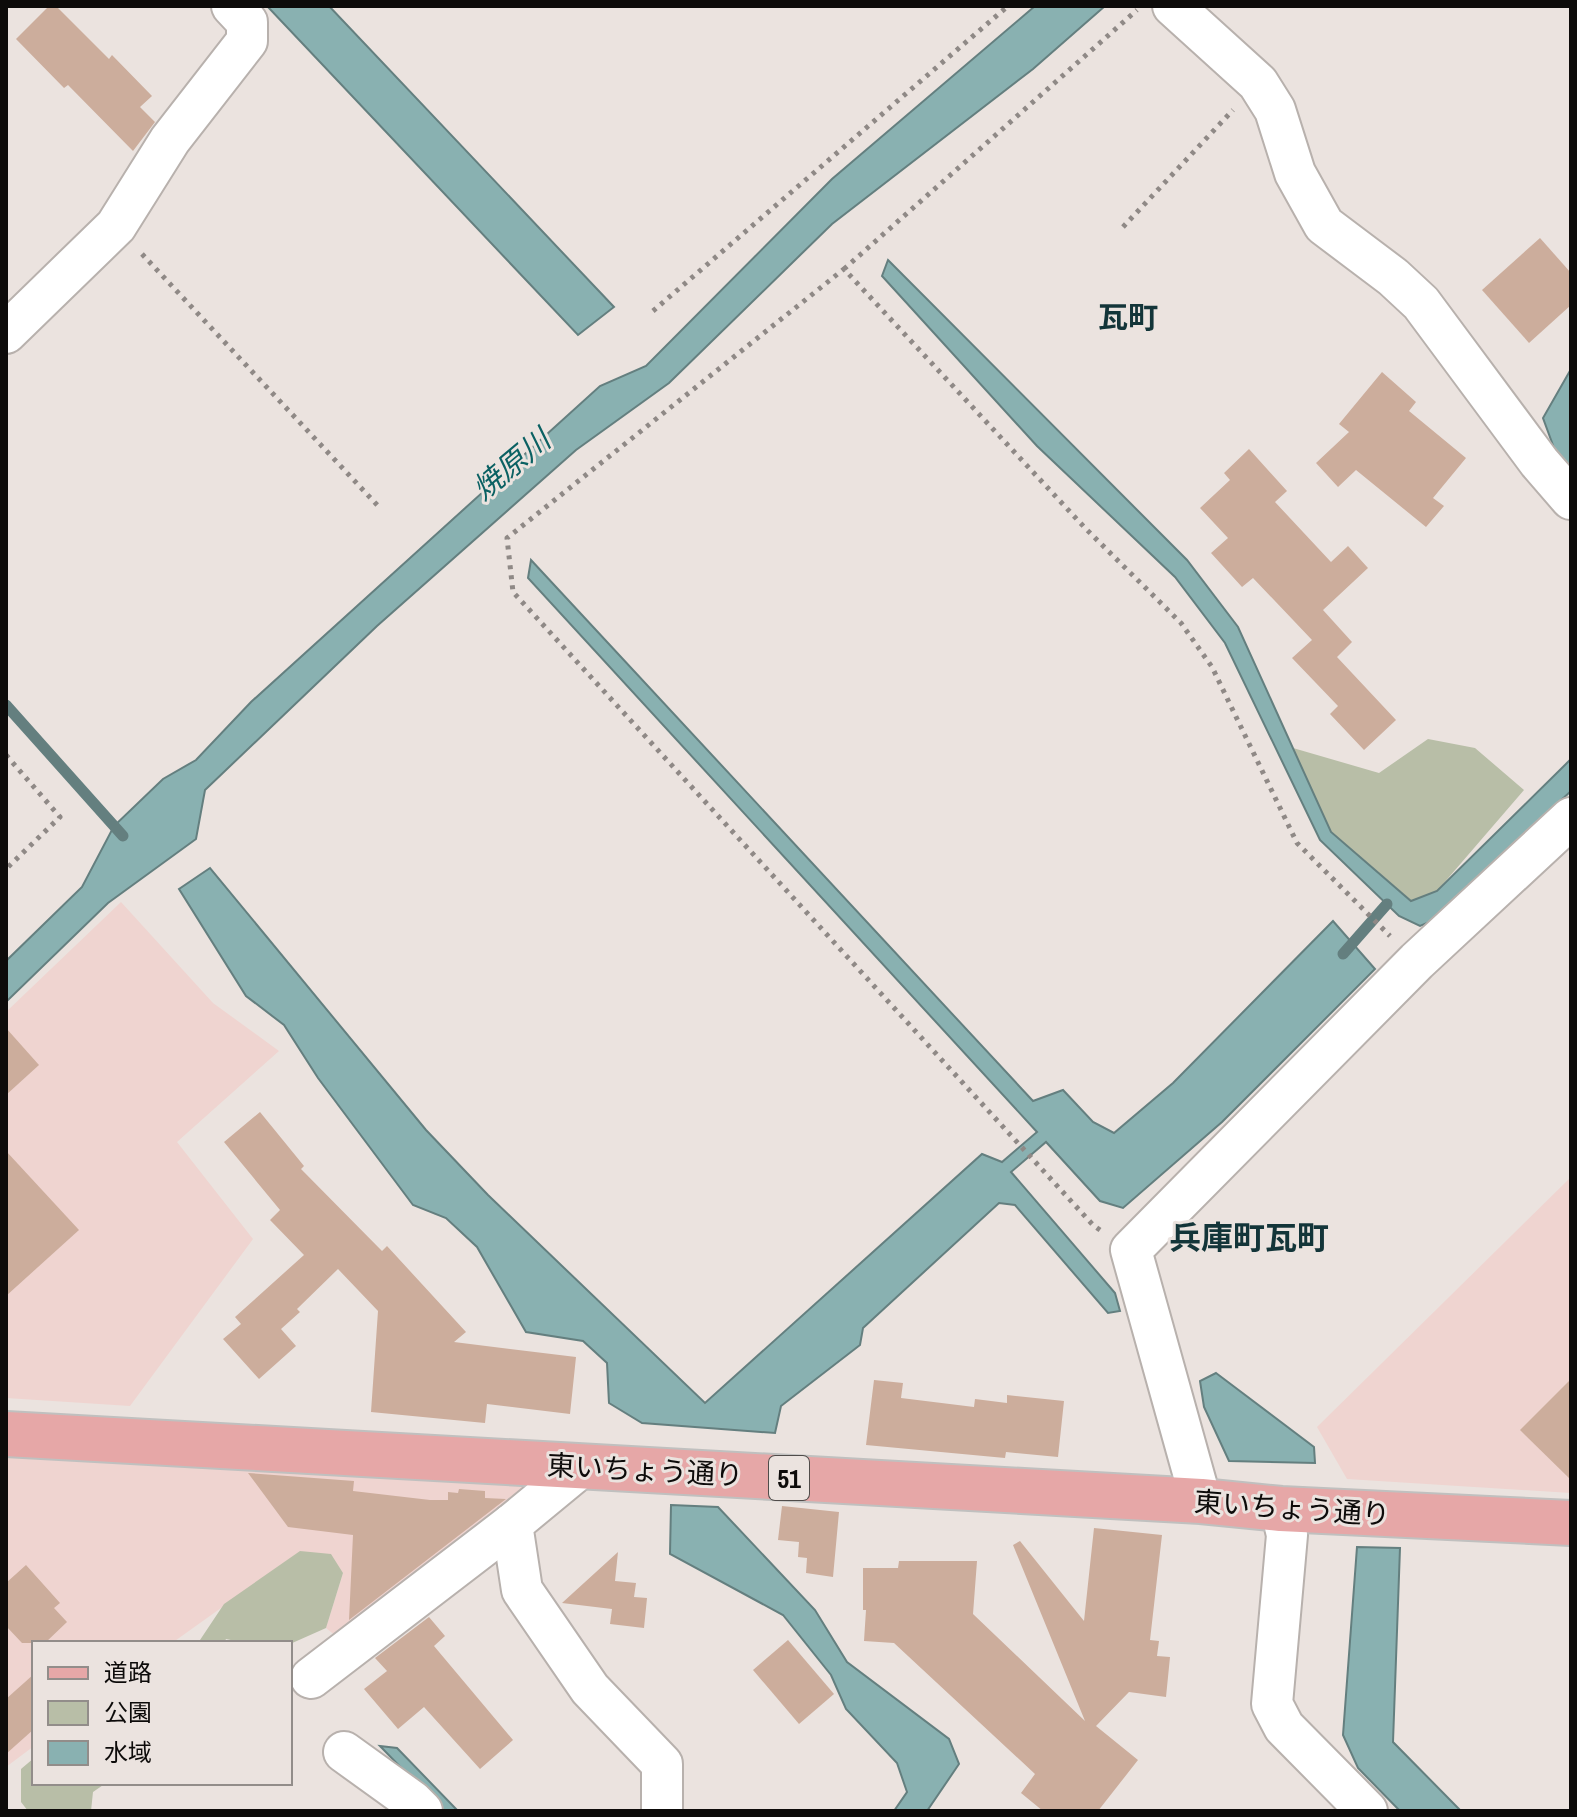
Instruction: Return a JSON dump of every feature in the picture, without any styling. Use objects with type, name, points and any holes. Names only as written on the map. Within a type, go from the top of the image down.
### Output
[{"type":"main road","name":"東いちょう通り","points":[[6,1434],[1201,1501],[1281,1509],[1571,1523]]},
{"type":"street","points":[[6,333],[116,226],[170,140],[247,41],[247,22],[232,6]]},
{"type":"street","points":[[1173,6],[1258,83],[1275,110],[1295,173],[1324,225],[1393,277],[1421,303],[1539,462],[1571,499]]},
{"type":"street","points":[[1201,1501],[1131,1250],[1417,961],[1571,818]]},
{"type":"street","points":[[311,1678],[512,1524],[581,1467]]},
{"type":"street","points":[[1281,1509],[1287,1535],[1272,1704],[1284,1727],[1367,1811]]},
{"type":"street","points":[[512,1524],[522,1590],[590,1689],[662,1764],[662,1811]]},
{"type":"street","points":[[344,1752],[422,1811]]},
{"type":"path","points":[[653,311],[1008,6]]},
{"type":"path","points":[[1131,1250],[1093,1225],[513,592],[507,538],[844,269],[1142,6]]},
{"type":"path","points":[[1123,227],[1258,83]]},
{"type":"path","points":[[116,226],[379,507]]},
{"type":"path","points":[[844,269],[1086,529],[1181,623],[1212,667],[1297,843],[1417,961]]},
{"type":"path","points":[[6,755],[60,817],[6,869]]},
{"type":"shaded area","points":[[121,902],[213,1003],[279,1051],[177,1142],[253,1239],[130,1406],[6,1398],[6,1012]]},
{"type":"shaded area","points":[[1571,1177],[1571,1493],[1347,1479],[1317,1427]]},
{"type":"shaded area","points":[[6,1452],[556,1478],[342,1641],[326,1628],[343,1573],[301,1551],[175,1641],[32,1641],[32,1748],[6,1767]]},
{"type":"green space","points":[[1428,739],[1475,748],[1524,790],[1437,891],[1412,901],[1331,832],[1293,748],[1379,773]]},
{"type":"green space","points":[[300,1551],[331,1554],[343,1573],[326,1628],[292,1643],[226,1639],[199,1641],[224,1604]]},
{"type":"green space","points":[[32,1760],[32,1785],[103,1785],[93,1792],[91,1811],[28,1811],[21,1802],[21,1769]]},
{"type":"water","points":[[267,6],[329,6],[614,307],[578,335]]},
{"type":"water","points":[[1035,6],[1105,6],[1033,69],[832,224],[669,383],[576,450],[377,626],[205,790],[196,839],[108,903],[6,1002],[6,961],[82,887],[114,826],[163,779],[196,760],[251,702],[600,386],[646,366],[832,179]]},
{"type":"water","points":[[888,260],[1187,560],[1238,627],[1331,832],[1411,901],[1437,891],[1571,759],[1571,791],[1468,886],[1444,916],[1420,926],[1399,916],[1320,840],[1225,643],[1175,577],[1037,446],[882,276]]},
{"type":"water","points":[[1571,369],[1571,470],[1554,448],[1543,418]]},
{"type":"water","points":[[531,560],[1033,1101],[1063,1090],[1093,1122],[1114,1133],[1173,1083],[1333,921],[1375,969],[1222,1122],[1123,1208],[1100,1201],[1046,1142],[1011,1172],[1115,1293],[1120,1311],[1108,1313],[1015,1205],[999,1203],[863,1328],[860,1345],[781,1406],[775,1433],[642,1423],[609,1403],[607,1363],[583,1341],[526,1332],[477,1247],[446,1218],[413,1205],[318,1078],[284,1025],[246,996],[179,889],[210,868],[426,1130],[488,1195],[705,1403],[982,1154],[1002,1162],[1037,1132],[528,578]]},
{"type":"water","points":[[1216,1373],[1314,1447],[1315,1463],[1229,1461],[1204,1407],[1200,1381]]},
{"type":"water","points":[[671,1505],[718,1507],[815,1610],[847,1662],[949,1739],[959,1764],[927,1811],[894,1811],[907,1792],[897,1763],[846,1709],[831,1675],[783,1615],[670,1554]]},
{"type":"water","points":[[1357,1547],[1400,1548],[1393,1742],[1461,1811],[1400,1811],[1358,1768],[1343,1735]]},
{"type":"water","points":[[380,1746],[397,1748],[458,1811],[443,1811]]},
{"type":"building","points":[[49,6],[56,6],[109,59],[112,55],[152,96],[140,107],[155,122],[133,151],[68,85],[64,88],[16,39]]},
{"type":"building","points":[[1540,238],[1571,273],[1571,305],[1529,343],[1482,290]]},
{"type":"building","points":[[1382,372],[1416,402],[1409,411],[1466,458],[1433,498],[1444,506],[1426,527],[1356,470],[1338,487],[1316,463],[1349,432],[1339,424]]},
{"type":"building","points":[[1249,449],[1287,491],[1275,502],[1331,562],[1348,546],[1368,568],[1323,610],[1352,642],[1337,657],[1396,720],[1364,750],[1330,714],[1338,706],[1292,658],[1312,640],[1253,578],[1242,587],[1211,553],[1228,538],[1200,508],[1230,480],[1224,473]]},
{"type":"building","points":[[6,1028],[39,1065],[6,1095]]},
{"type":"building","points":[[260,1112],[304,1166],[301,1169],[382,1251],[387,1246],[466,1332],[454,1342],[576,1357],[570,1414],[487,1404],[485,1423],[371,1412],[378,1311],[338,1269],[281,1329],[296,1346],[259,1379],[223,1339],[241,1324],[235,1317],[304,1255],[270,1220],[280,1210],[224,1142]]},
{"type":"building","points":[[6,1151],[79,1230],[6,1296]]},
{"type":"building","points":[[1571,1379],[1571,1480],[1520,1430]]},
{"type":"building","points":[[874,1380],[903,1383],[901,1398],[974,1407],[975,1399],[1007,1403],[1007,1395],[1064,1401],[1058,1457],[1006,1452],[1005,1458],[866,1445]]},
{"type":"building","points":[[248,1473],[354,1481],[353,1491],[430,1500],[448,1500],[448,1492],[458,1493],[459,1489],[485,1491],[485,1498],[506,1499],[349,1620],[353,1535],[288,1527]]},
{"type":"building","points":[[782,1506],[839,1512],[833,1577],[806,1573],[807,1558],[798,1557],[799,1542],[778,1540]]},
{"type":"building","points":[[1094,1528],[1162,1535],[1150,1640],[1159,1641],[1157,1656],[1170,1657],[1166,1697],[1129,1692],[1096,1726],[1138,1760],[1098,1811],[1043,1811],[1021,1793],[1035,1774],[894,1643],[864,1641],[866,1610],[863,1610],[863,1568],[898,1568],[899,1561],[977,1561],[973,1614],[1085,1721],[1013,1545],[1020,1541],[1084,1621]]},
{"type":"building","points":[[618,1552],[615,1581],[636,1583],[634,1597],[647,1598],[644,1628],[610,1624],[612,1609],[562,1603]]},
{"type":"building","points":[[26,1565],[60,1603],[54,1608],[67,1622],[47,1641],[22,1643],[6,1626],[6,1583]]},
{"type":"building","points":[[429,1617],[445,1636],[434,1646],[513,1740],[480,1769],[424,1707],[398,1729],[364,1689],[387,1671],[375,1658]]},
{"type":"building","points":[[788,1640],[834,1694],[799,1724],[753,1670]]},
{"type":"building","points":[[32,1676],[32,1731],[6,1754],[6,1699]]},
{"type":"waterway","points":[[6,705],[123,836]]},
{"type":"waterway","points":[[1343,954],[1387,904]]},
{"type":"district","name":"瓦町","points":[[1128,317]]},
{"type":"district","name":"兵庫町瓦町","points":[[1249,1237]]},
{"type":"water label","name":"焼原川","points":[[511,464]]}]
